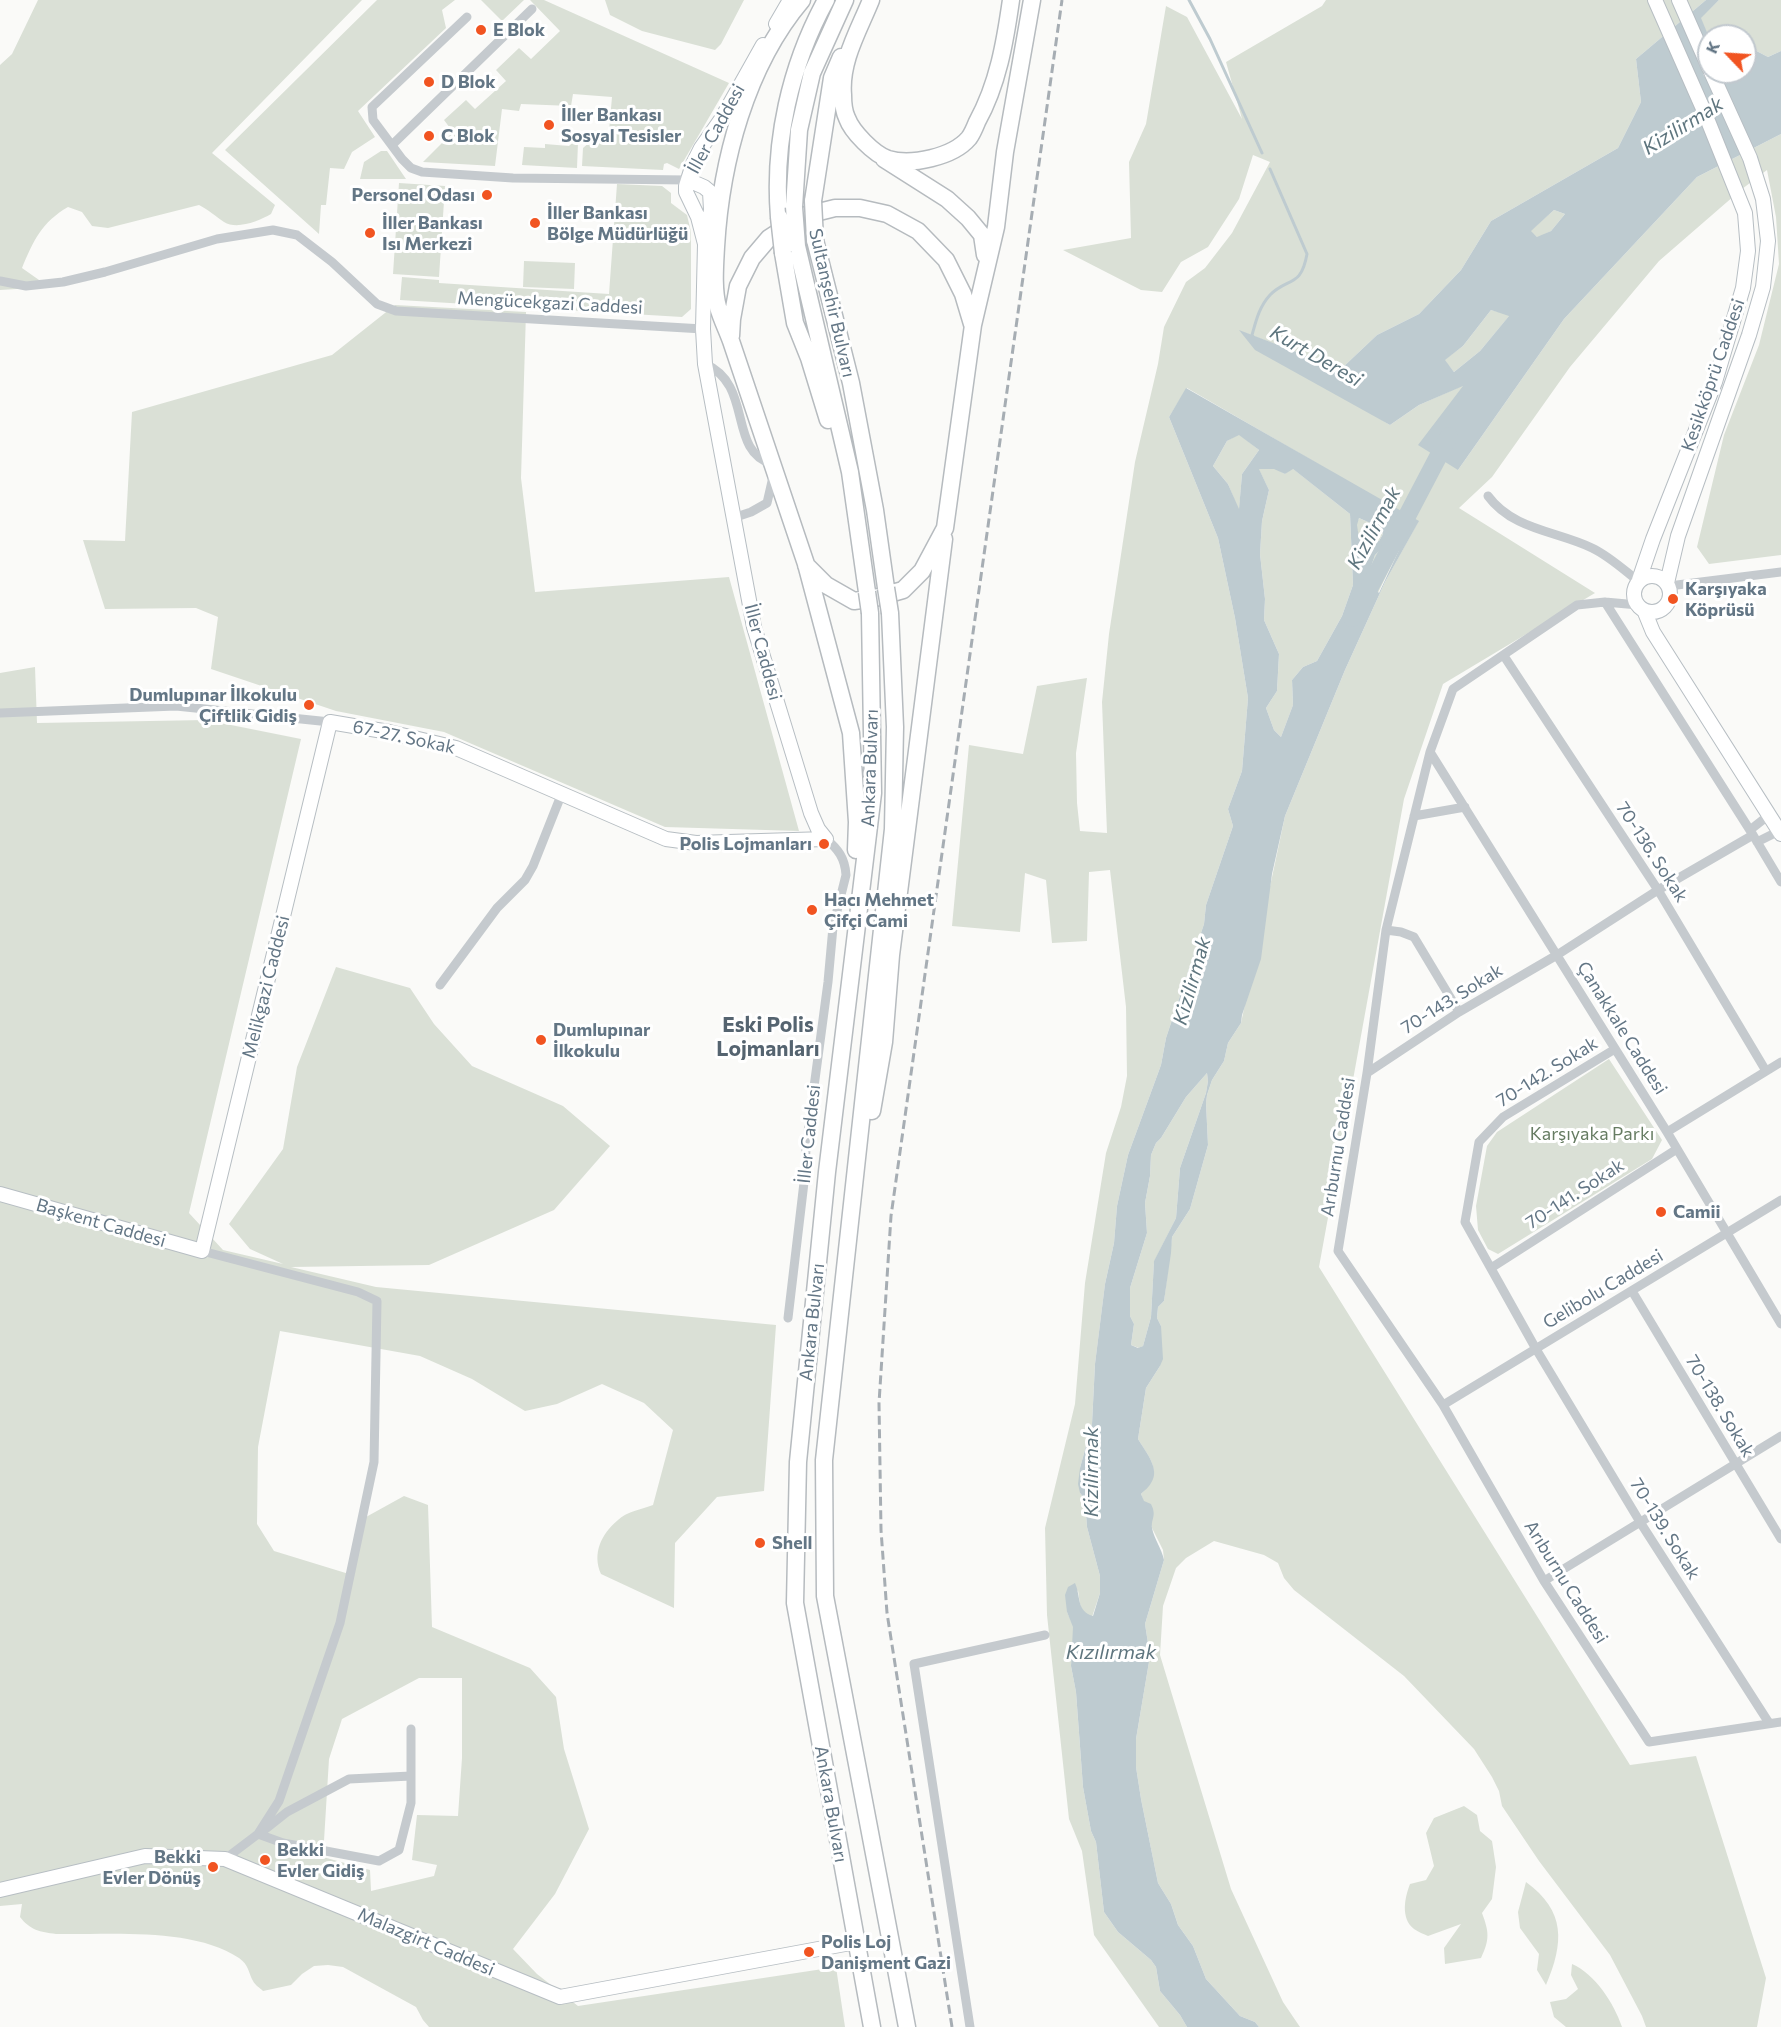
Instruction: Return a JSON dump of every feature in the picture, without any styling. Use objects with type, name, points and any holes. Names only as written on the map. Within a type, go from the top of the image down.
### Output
[{"type":"highway","points":[[802,0],[772,44],[741,108],[728,157],[718,214],[715,262],[717,306],[731,341],[806,564],[851,733],[857,822],[853,953]]},
{"type":"highway","points":[[790,250],[778,217],[776,186],[778,154],[792,80],[811,28],[826,0]]},
{"type":"highway","name":"Sultanşehir Bulvarı","points":[[790,250],[799,130],[812,72],[845,0]]},
{"type":"highway","points":[[870,0],[844,69],[843,95],[847,118],[864,143],[888,159],[914,161],[945,156],[968,139],[985,108],[1000,67],[1011,0]]},
{"type":"highway","name":"Sultanşehir Bulvarı","points":[[870,0],[861,12],[832,78],[813,201],[815,240],[850,383],[875,510],[890,613]]},
{"type":"highway","name":"Ankara Bulvarı","points":[[852,1200],[870,1124],[884,1042],[891,955],[973,325],[996,227],[1005,152],[1032,0]]},
{"type":"highway","points":[[870,147],[892,165],[947,199],[968,218],[982,235],[986,268]]},
{"type":"highway","points":[[731,341],[738,286],[752,258],[769,238],[803,216],[835,208],[861,208],[887,214],[918,231],[946,260],[963,294],[973,325]]},
{"type":"highway","name":"Ankara Bulvarı","points":[[790,250],[795,323],[809,358],[855,515],[870,613],[873,793],[827,1172],[798,1462],[795,1603],[872,2027]]},
{"type":"highway","points":[[806,564],[826,585],[854,602],[875,598],[903,590],[922,571],[945,528]]},
{"type":"highway","name":"Ankara Bulvarı","points":[[890,613],[895,728],[892,829],[824,1460],[825,1596],[907,2027]]},
{"type":"street","name":"İller Caddesi","points":[[788,1318],[833,927],[846,875],[840,852],[818,829],[811,813],[754,627],[705,364],[703,329],[705,244],[698,217],[686,192],[688,180],[701,148],[722,118],[790,0]]},
{"type":"street","name":"Kesikköprü Caddesi","points":[[1639,581],[1714,382],[1743,288],[1748,251],[1745,213],[1704,111],[1654,0]]},
{"type":"street","name":"Kesikköprü Caddesi","points":[[1679,0],[1697,41]]},
{"type":"street","points":[[392,145],[532,9]]},
{"type":"street","points":[[467,17],[372,107],[373,120],[411,168],[422,172],[513,178],[688,180],[705,187],[710,192],[711,210],[705,244]]},
{"type":"street","name":"Kesikköprü Caddesi","points":[[1668,585],[1678,536],[1749,334],[1763,287],[1768,241],[1763,200],[1750,158],[1716,84]]},
{"type":"street","name":"Mengücekgazi Caddesi","points":[[0,281],[26,286],[63,282],[217,239],[273,230],[297,235],[332,262],[377,304],[396,311],[703,329]]},
{"type":"street","points":[[705,364],[722,374],[732,389],[752,452],[764,462],[772,464],[773,480],[766,503],[751,512],[733,518]]},
{"type":"street","points":[[1488,496],[1502,511],[1528,527],[1565,536],[1596,550],[1639,581]]},
{"type":"street","points":[[1668,585],[1781,572]]},
{"type":"street","points":[[1641,608],[1655,612],[1666,605],[1670,594],[1668,585],[1662,578],[1652,575],[1639,581],[1634,591],[1641,608],[1653,632],[1780,832],[1753,836]]},
{"type":"street","points":[[1605,602],[1781,882]]},
{"type":"street","name":"Arıburnu Caddesi","points":[[1641,608],[1605,602],[1577,605],[1453,689],[1430,752],[1386,930],[1367,1073],[1338,1251],[1443,1405],[1544,1581],[1649,1742],[1769,1724]]},
{"type":"street","name":"70-136. Sokak","points":[[1504,656],[1658,890],[1766,1071]]},
{"type":"street","name":"67-27. Sokak","points":[[0,713],[176,706],[330,722],[444,744],[470,753],[657,836],[678,841],[696,843],[826,838]]},
{"type":"street","name":"Melikgazi Caddesi","points":[[202,1251],[330,722]]},
{"type":"street","name":"Çanakkale Caddesi","points":[[1430,752],[1667,1132],[1781,1324]]},
{"type":"street","points":[[440,984],[497,908],[525,880],[533,866],[562,793]]},
{"type":"street","points":[[1414,816],[1465,807]]},
{"type":"street","points":[[1753,836],[1770,815]]},
{"type":"street","name":"70-143. Sokak","points":[[1367,1073],[1460,1012],[1557,955],[1658,890],[1753,836]]},
{"type":"street","points":[[1386,930],[1414,937],[1460,1012]]},
{"type":"street","name":"70-142. Sokak","points":[[1536,1349],[1465,1221],[1479,1142],[1503,1117],[1615,1049]]},
{"type":"street","points":[[1667,1132],[1781,1062]]},
{"type":"street","name":"70-141. Sokak","points":[[1491,1268],[1677,1149]]},
{"type":"street","name":"Başkent Caddesi","points":[[0,1194],[202,1251]]},
{"type":"street","name":"Gelibolu Caddesi","points":[[1443,1405],[1781,1200]]},
{"type":"street","points":[[202,1251],[358,1292],[377,1301],[374,1462],[340,1623],[279,1801],[258,1834]]},
{"type":"street","name":"70-138. Sokak","points":[[1632,1291],[1781,1539]]},
{"type":"street","name":"70-139. Sokak","points":[[1536,1349],[1640,1522],[1769,1724]]},
{"type":"street","points":[[1544,1581],[1781,1437]]},
{"type":"street","points":[[970,2027],[914,1664],[1045,1635]]},
{"type":"street","points":[[1769,1724],[1781,1722]]},
{"type":"street","points":[[258,1834],[283,1843],[379,1861],[399,1850],[411,1803],[411,1729]]},
{"type":"street","points":[[225,1859],[287,1812],[349,1779],[411,1776]]},
{"type":"street","name":"Malazgirt Caddesi","points":[[0,1890],[145,1856],[225,1859],[560,1997],[856,1942]]},
{"type":"green space","points":[[38,0],[362,0],[212,153],[275,205],[271,214],[254,222],[235,225],[224,222],[199,205],[108,228],[92,226],[82,212],[68,207],[51,219],[39,233],[22,268],[49,287],[0,290],[0,65],[12,54]]},
{"type":"green space","points":[[377,0],[455,0],[442,10],[446,28],[358,111],[375,137],[352,152],[344,169],[330,168],[326,205],[321,205],[319,234],[225,150]]},
{"type":"green space","points":[[481,0],[524,0],[502,21]]},
{"type":"green space","points":[[530,0],[544,0],[729,83],[679,169],[667,163],[664,164],[663,170],[582,166],[583,148],[591,141],[593,130],[609,131],[612,97],[573,94],[571,106],[521,104],[519,111],[502,109],[495,166],[423,162],[453,132],[444,120],[466,100],[475,109],[506,81],[496,70],[519,48],[531,59],[560,31]]},
{"type":"green space","points":[[605,0],[744,0],[721,44],[715,50],[642,31],[610,15]]},
{"type":"green space","points":[[1326,0],[1706,0],[1636,59],[1641,102],[1618,148],[1491,221],[1461,270],[1419,314],[1377,335],[1341,369],[1240,331],[1390,425],[1419,405],[1464,385],[1458,470],[1564,319],[1697,177],[1781,134],[1781,555],[1709,564],[1697,547],[1724,435],[1759,345],[1779,264],[1776,217],[1767,170],[1659,261],[1570,367],[1492,477],[1459,508],[1595,593],[1443,684],[1404,799],[1319,1267],[1630,1765],[1696,1756],[1766,1978],[1757,2027],[1646,2027],[1610,1955],[1539,1861],[1502,1806],[1499,1791],[1474,1749],[1404,1676],[1294,1590],[1284,1578],[1278,1563],[1264,1555],[1214,1541],[1186,1558],[1176,1568],[1163,1606],[1160,1655],[1231,1889],[1283,2002],[1300,2027],[1259,2027],[1255,2022],[1240,2016],[1206,1979],[1193,1946],[1178,1925],[1171,1904],[1158,1883],[1136,1767],[1136,1739],[1150,1656],[1145,1624],[1164,1560],[1163,1550],[1152,1528],[1141,1494],[1152,1479],[1153,1466],[1138,1439],[1146,1388],[1160,1366],[1161,1326],[1157,1318],[1158,1307],[1164,1301],[1172,1237],[1190,1209],[1208,1145],[1207,1095],[1212,1080],[1224,1061],[1228,1043],[1241,1023],[1285,816],[1345,670],[1385,582],[1418,522],[1187,388],[1169,417],[1218,538],[1235,618],[1248,698],[1242,771],[1228,809],[1233,826],[1206,905],[1204,924],[1166,1038],[1161,1065],[1128,1155],[1117,1206],[1114,1243],[1105,1284],[1095,1364],[1092,1424],[1080,1468],[1080,1493],[1085,1499],[1087,1527],[1100,1576],[1100,1593],[1092,1617],[1082,1610],[1078,1590],[1067,1612],[1074,1627],[1071,1666],[1076,1692],[1083,1787],[1091,1831],[1096,1842],[1104,1912],[1118,1932],[1151,1960],[1156,1967],[1160,1991],[1187,2027],[1159,2027],[1094,1935],[1082,1851],[1069,1819],[1047,1615],[1045,1528],[1075,1404],[1085,1283],[1106,1153],[1121,1107],[1127,1076],[1126,1007],[1110,870],[1089,872],[1087,941],[1052,943],[1046,880],[1025,873],[1020,932],[952,926],[969,745],[1023,754],[1037,686],[1087,678],[1076,753],[1080,831],[1107,833],[1102,702],[1109,634],[1135,462],[1158,364],[1164,327],[1186,282],[1205,268],[1232,233],[1270,162],[1253,155],[1239,199],[1208,247],[1181,262],[1162,292],[1141,290],[1063,250],[1131,238],[1129,162],[1146,124],[1166,6],[1187,17],[1242,119],[1226,62],[1322,6]]},
{"type":"green space","points":[[1719,0],[1781,0],[1781,51],[1768,57],[1757,51],[1757,24],[1703,24],[1700,18]]},
{"type":"green space","points":[[572,143],[578,143],[577,168],[522,165],[524,147],[545,148],[545,144],[569,146]]},
{"type":"green space","points":[[381,151],[387,151],[406,179],[360,179],[364,162]]},
{"type":"green space","points":[[399,183],[445,186],[439,277],[393,274]]},
{"type":"green space","points":[[617,184],[662,186],[671,193],[671,203],[687,215],[691,232],[691,309],[682,317],[400,300],[402,277],[439,280],[439,283],[609,294]]},
{"type":"green space","points":[[1554,210],[1565,214],[1551,231],[1538,238],[1530,231]]},
{"type":"green space","points":[[524,261],[575,263],[574,289],[523,287]]},
{"type":"green space","points":[[395,305],[526,312],[521,478],[535,592],[729,577],[799,831],[665,827],[444,732],[336,711],[211,669],[218,617],[196,608],[105,609],[83,540],[125,541],[132,412],[332,355]]},
{"type":"green space","points":[[1491,310],[1510,315],[1480,351],[1454,372],[1444,360],[1463,346]]},
{"type":"green space","points":[[1239,434],[1259,450],[1242,474],[1239,511],[1228,484],[1213,466],[1227,441]]},
{"type":"green space","points":[[1258,468],[1274,468],[1285,474],[1292,468],[1350,514],[1353,585],[1342,616],[1317,661],[1303,667],[1292,680],[1293,705],[1281,737],[1274,730],[1266,708],[1277,691],[1279,654],[1264,620],[1265,599],[1260,554],[1262,521],[1269,490]]},
{"type":"green space","points":[[1359,518],[1377,526],[1383,534],[1379,541],[1365,543],[1359,538],[1356,525]]},
{"type":"green space","points":[[1388,541],[1399,550],[1378,593],[1375,590],[1374,599],[1360,597],[1375,555]]},
{"type":"green space","points":[[35,667],[37,723],[206,720],[301,739],[189,1213],[223,1250],[283,1264],[250,1249],[229,1224],[283,1149],[297,1067],[336,967],[410,988],[434,1024],[472,1066],[563,1106],[610,1146],[554,1210],[429,1265],[291,1267],[376,1287],[776,1325],[764,1491],[717,1497],[675,1543],[674,1608],[601,1574],[598,1567],[600,1545],[612,1526],[621,1517],[653,1505],[673,1430],[644,1403],[602,1384],[557,1404],[525,1411],[472,1379],[420,1356],[280,1331],[258,1447],[257,1524],[274,1551],[349,1574],[366,1517],[404,1496],[428,1505],[432,1627],[530,1668],[556,1697],[564,1749],[589,1829],[555,1894],[513,1949],[537,1974],[578,2006],[836,1967],[845,2027],[429,2027],[416,2007],[343,1967],[314,1966],[291,1985],[263,1991],[254,1982],[247,1966],[239,1958],[220,1948],[175,1937],[45,1932],[32,1928],[20,1917],[22,1904],[0,1906],[0,673]],"holes":[[[419,1678],[462,1678],[462,1758],[458,1816],[417,1815],[412,1860],[437,1865],[434,1876],[371,1891],[370,1870],[323,1857],[329,1759],[342,1719]]]},
{"type":"green space","name":"Karşıyaka Parkı","points":[[1609,1059],[1662,1140],[1652,1159],[1498,1254],[1488,1249],[1478,1230],[1476,1206],[1487,1146],[1497,1132]]},
{"type":"green space","points":[[1207,1073],[1206,1093],[1180,1168],[1176,1218],[1154,1262],[1151,1317],[1143,1346],[1139,1348],[1131,1345],[1134,1324],[1130,1316],[1130,1288],[1147,1233],[1145,1203],[1151,1155],[1156,1143],[1186,1097]]},
{"type":"green space","points":[[1464,1806],[1477,1815],[1480,1831],[1492,1841],[1496,1867],[1492,1899],[1482,1913],[1488,1936],[1481,1958],[1445,1964],[1444,1948],[1461,1924],[1428,1936],[1410,1924],[1405,1913],[1405,1901],[1410,1884],[1426,1880],[1434,1866],[1426,1833],[1434,1818]]},
{"type":"green space","points":[[1526,1882],[1549,1904],[1558,1929],[1556,1955],[1546,1985],[1537,1970],[1539,1954],[1520,1928],[1518,1912]]},
{"type":"green space","points":[[1572,1964],[1588,1975],[1603,1990],[1622,2027],[1566,2027],[1554,2017],[1550,2002],[1566,1999],[1578,1989],[1571,1975]]},
{"type":"water","points":[[1706,0],[1719,0],[1701,18],[1704,24],[1697,24],[1697,84],[1709,84],[1711,87],[1716,84],[1757,84],[1757,51],[1768,57],[1781,51],[1781,134],[1697,177],[1564,319],[1458,470],[1418,445],[1463,386],[1419,405],[1390,425],[1255,350],[1239,330],[1341,369],[1377,335],[1419,314],[1461,270],[1491,221],[1618,148],[1641,102],[1636,59]],"holes":[[[1554,210],[1565,214],[1551,231],[1537,237],[1531,231]],[[1491,310],[1509,316],[1480,351],[1454,372],[1445,360],[1463,346]]]},
{"type":"water","name":"Kızılırmak","points":[[1186,388],[1419,521],[1385,582],[1345,670],[1285,816],[1272,874],[1261,959],[1241,1023],[1228,1043],[1224,1061],[1212,1080],[1207,1095],[1208,1145],[1190,1209],[1172,1237],[1164,1301],[1158,1307],[1157,1318],[1161,1326],[1163,1359],[1146,1388],[1138,1439],[1153,1466],[1154,1478],[1141,1494],[1144,1501],[1151,1504],[1153,1508],[1152,1528],[1164,1560],[1145,1624],[1150,1656],[1136,1739],[1136,1767],[1158,1883],[1171,1904],[1178,1925],[1193,1946],[1206,1979],[1240,2016],[1255,2022],[1259,2027],[1187,2027],[1160,1991],[1156,1967],[1151,1960],[1118,1932],[1104,1912],[1096,1842],[1091,1831],[1083,1787],[1076,1692],[1071,1666],[1073,1627],[1067,1612],[1065,1595],[1068,1587],[1075,1583],[1081,1607],[1093,1616],[1100,1593],[1100,1576],[1087,1527],[1085,1499],[1080,1493],[1078,1484],[1092,1424],[1095,1364],[1105,1284],[1114,1243],[1117,1206],[1128,1155],[1161,1065],[1166,1038],[1204,924],[1206,905],[1233,826],[1228,809],[1242,771],[1248,698],[1235,618],[1218,538],[1169,417]],"holes":[[[1239,435],[1259,450],[1242,474],[1239,509],[1228,484],[1213,466],[1227,441]],[[1259,469],[1274,469],[1285,474],[1293,469],[1350,514],[1353,585],[1342,616],[1317,661],[1303,667],[1292,680],[1293,705],[1281,737],[1274,730],[1266,708],[1277,691],[1279,654],[1264,620],[1265,599],[1260,554],[1262,521],[1269,490]],[[1359,518],[1377,526],[1383,534],[1379,541],[1366,543],[1359,538],[1357,525]],[[1388,542],[1399,550],[1379,593],[1375,589],[1373,599],[1361,597],[1375,555]],[[1207,1073],[1206,1093],[1180,1168],[1176,1218],[1154,1261],[1151,1317],[1143,1346],[1138,1348],[1131,1345],[1134,1324],[1130,1316],[1130,1288],[1147,1233],[1145,1203],[1151,1155],[1186,1097]]]},
{"type":"waterway","name":"Kurt Deresi","points":[[1189,0],[1210,39],[1262,153]]},
{"type":"waterway","name":"Kurt Deresi","points":[[1254,338],[1252,335],[1263,304],[1277,289],[1297,277],[1307,254],[1270,169]]},
{"type":"waterway","name":"Kizilirmak","points":[[1352,618],[1449,436]]},
{"type":"railway","points":[[952,2027],[887,1613],[881,1530],[879,1403],[891,1216],[1062,0]]},
{"type":"place","name":"E Blok","points":[[481,30]]},
{"type":"place","name":"D Blok","points":[[429,82]]},
{"type":"place","name":"İller Bankası Sosyal Tesisler","points":[[549,125]]},
{"type":"place","name":"C Blok","points":[[429,136]]},
{"type":"place","name":"Personel Odası","points":[[487,195]]},
{"type":"place","name":"İller Bankası Bölge Müdürlüğü","points":[[535,223]]},
{"type":"place","name":"İller Bankası Isı Merkezi","points":[[370,233]]},
{"type":"place","name":"Karşıyaka Köprüsü","points":[[1673,599]]},
{"type":"place","name":"Dumlupınar İlkokulu Çiftlik Gidiş","points":[[309,705]]},
{"type":"place","name":"Polis Lojmanları","points":[[824,844]]},
{"type":"place","name":"Hacı Mehmet Çifçi Cami","points":[[812,910]]},
{"type":"place","name":"Dumlupınar İlkokulu","points":[[541,1040]]},
{"type":"place","name":"Camii","points":[[1661,1212]]},
{"type":"place","name":"Shell","points":[[760,1543]]},
{"type":"place","name":"Bekki Evler Gidiş","points":[[265,1860]]},
{"type":"place","name":"Bekki Evler Dönüş","points":[[213,1867]]},
{"type":"place","name":"Polis Loj Danişment Gazi","points":[[809,1952]]},
{"type":"district","name":"Eski Polis Lojmanları","points":[[768,1037]]}]
